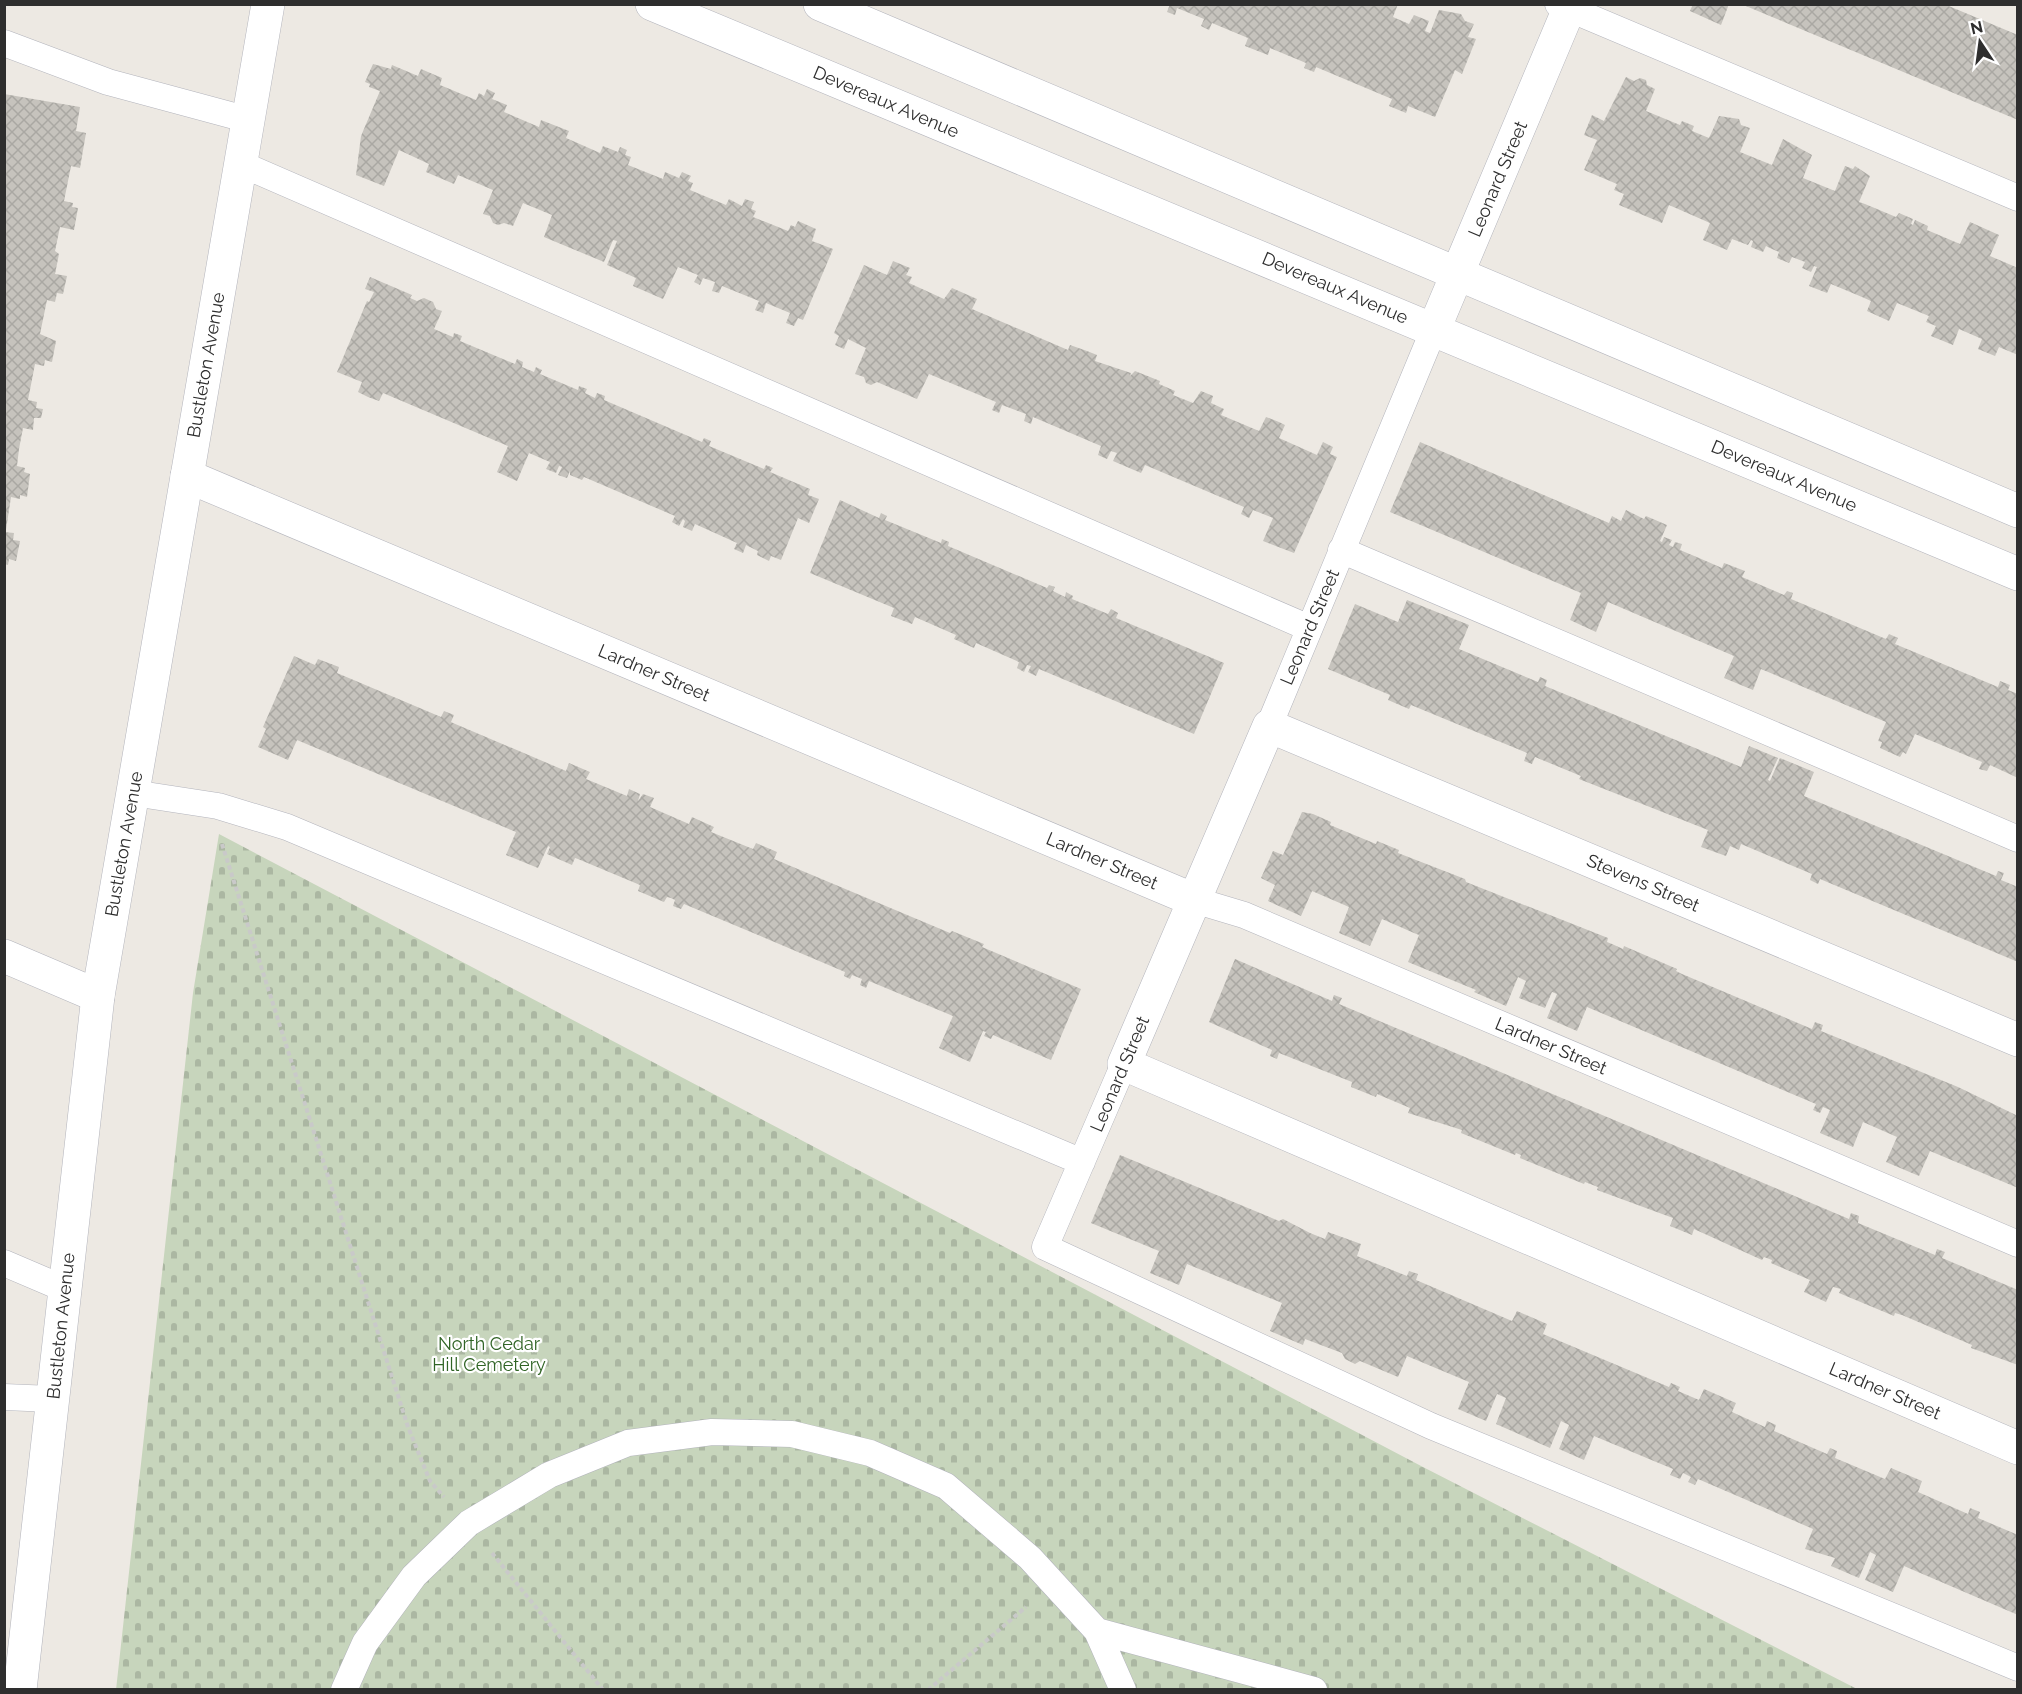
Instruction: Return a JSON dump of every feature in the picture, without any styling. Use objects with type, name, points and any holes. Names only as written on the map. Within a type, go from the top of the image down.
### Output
[{"type":"street","name":"Bustleton Avenue","points":[[20,1689],[98,996],[268,4]]},
{"type":"street","name":"Devereaux Avenue","points":[[652,4],[2018,574]]},
{"type":"street","points":[[820,4],[2018,511]]},
{"type":"street","name":"Leonard Street","points":[[1434,329],[1566,6]]},
{"type":"street","name":"Lardner Street","points":[[187,477],[1194,900]]},
{"type":"street","name":"Leonard Street","points":[[1124,1064],[1269,726]]},
{"type":"street","name":"Stevens Street","points":[[1269,726],[2018,1040]]},
{"type":"street","points":[[4,956],[98,996]]},
{"type":"street","name":"Lardner Street","points":[[1124,1064],[2018,1448]]},
{"type":"lane","points":[[1566,6],[2018,198]]},
{"type":"lane","points":[[4,42],[108,82],[249,120]]},
{"type":"lane","points":[[241,164],[1309,628]]},
{"type":"lane","name":"Leonard Street","points":[[1269,726],[1434,329]]},
{"type":"lane","points":[[1341,550],[2018,839]]},
{"type":"lane","points":[[133,793],[218,806],[287,827],[1082,1162]]},
{"type":"lane","name":"Lardner Street","points":[[1194,900],[1244,915],[2018,1244]]},
{"type":"lane","name":"Leonard Street","points":[[1124,1064],[1045,1247],[1431,1426],[2018,1668]]},
{"type":"lane","points":[[4,1263],[65,1288]]},
{"type":"lane","points":[[4,1397],[52,1400]]},
{"type":"lane","points":[[344,1689],[365,1643],[414,1576],[469,1523],[549,1475],[628,1443],[712,1432],[792,1434],[870,1453],[946,1486],[1030,1558],[1096,1631],[1123,1689]]},
{"type":"lane","points":[[1096,1631],[1314,1689]]},
{"type":"path","points":[[219,834],[408,1427],[430,1481],[469,1523],[603,1689]]},
{"type":"path","points":[[928,1689],[1054,1584]]},
{"type":"green space","name":"North Cedar Hill Cemetery","points":[[219,834],[1423,1467],[1857,1689],[116,1690],[193,993]]},
{"type":"building","points":[[1170,4],[1398,4],[1393,17],[1409,24],[1414,15],[1429,21],[1425,31],[1430,33],[1439,10],[1461,14],[1465,21],[1474,24],[1468,37],[1476,39],[1462,74],[1455,70],[1435,117],[1408,106],[1406,113],[1389,106],[1392,99],[1316,67],[1314,72],[1304,68],[1306,63],[1270,48],[1268,55],[1245,46],[1248,38],[1212,23],[1209,30],[1201,26],[1204,19],[1177,8],[1175,15],[1167,12]]},
{"type":"building","points":[[1693,4],[1729,4],[1721,25],[1690,11]]},
{"type":"building","points":[[1741,4],[1944,4],[2018,35],[2018,120]]},
{"type":"building","points":[[373,64],[391,69],[392,65],[418,76],[421,69],[442,78],[440,85],[476,100],[479,93],[484,96],[487,89],[495,93],[492,99],[507,105],[504,112],[539,127],[541,120],[569,131],[566,138],[600,153],[603,146],[618,152],[620,147],[627,150],[625,155],[631,157],[628,165],[663,179],[665,172],[679,178],[682,172],[691,176],[688,181],[693,183],[690,190],[726,205],[729,199],[742,206],[745,199],[754,202],[751,209],[756,211],[753,217],[788,231],[791,225],[795,227],[798,221],[816,229],[812,241],[833,249],[803,320],[798,318],[794,326],[786,323],[790,313],[766,303],[763,313],[755,310],[759,301],[722,286],[719,293],[712,291],[715,282],[703,278],[700,285],[694,282],[698,275],[678,267],[663,299],[633,286],[636,278],[607,265],[617,241],[613,240],[604,262],[544,237],[552,215],[523,203],[513,226],[493,223],[490,216],[483,214],[493,190],[458,175],[454,184],[426,172],[429,164],[399,150],[384,186],[356,175],[361,136],[380,91],[369,87],[370,84],[365,82]]},
{"type":"building","points":[[1626,77],[1634,81],[1640,78],[1646,80],[1647,85],[1655,89],[1646,111],[1680,125],[1682,121],[1694,126],[1692,131],[1709,138],[1719,116],[1739,119],[1741,125],[1750,128],[1740,152],[1772,165],[1783,139],[1812,155],[1803,178],[1835,191],[1845,166],[1853,169],[1855,166],[1870,176],[1859,202],[1896,217],[1899,213],[1913,219],[1911,224],[1913,225],[1915,220],[1928,226],[1927,230],[1960,244],[1970,222],[1999,235],[1990,256],[2018,268],[2018,355],[1999,347],[1995,356],[1978,349],[1982,339],[1959,329],[1953,345],[1931,336],[1936,326],[1926,322],[1929,316],[1897,303],[1889,321],[1867,311],[1871,301],[1862,297],[1831,284],[1827,293],[1809,286],[1817,267],[1814,266],[1811,272],[1802,268],[1805,262],[1792,257],[1789,263],[1777,258],[1779,252],[1766,246],[1763,252],[1751,247],[1753,241],[1751,240],[1748,245],[1732,239],[1727,250],[1703,240],[1710,223],[1669,205],[1662,223],[1619,205],[1624,194],[1614,190],[1617,184],[1584,170],[1597,140],[1584,135],[1592,115],[1604,121]]},
{"type":"building","points":[[4,94],[80,107],[76,131],[86,133],[80,168],[71,166],[64,201],[73,203],[72,207],[78,208],[74,230],[60,227],[55,251],[59,254],[55,274],[67,276],[63,294],[57,293],[55,302],[47,300],[40,334],[56,341],[52,362],[45,360],[44,366],[35,364],[28,400],[37,402],[36,408],[43,409],[41,418],[34,418],[33,430],[23,428],[19,449],[17,466],[25,468],[24,472],[30,474],[27,497],[20,495],[20,499],[11,497],[6,530]]},
{"type":"building","points":[[893,261],[910,268],[906,275],[912,277],[909,283],[944,299],[952,288],[977,299],[972,309],[1068,350],[1070,345],[1097,355],[1095,361],[1131,373],[1130,376],[1135,371],[1160,381],[1159,384],[1175,391],[1173,395],[1193,403],[1201,391],[1213,396],[1211,403],[1224,409],[1221,415],[1259,431],[1266,417],[1279,422],[1285,425],[1279,438],[1317,455],[1323,442],[1333,447],[1330,454],[1337,457],[1294,553],[1263,541],[1273,518],[1253,510],[1249,518],[1241,514],[1244,507],[1145,465],[1141,473],[1113,461],[1117,453],[1111,451],[1107,459],[1098,455],[1101,446],[1033,417],[1031,424],[1024,421],[1026,414],[1002,405],[999,413],[992,410],[996,402],[929,374],[917,399],[877,382],[871,385],[866,383],[864,377],[855,374],[866,348],[848,339],[844,349],[835,345],[839,336],[834,333],[864,265],[887,275]]},
{"type":"building","points":[[370,277],[412,295],[410,298],[417,301],[424,298],[433,302],[436,309],[442,311],[434,329],[453,337],[454,333],[462,336],[460,341],[515,364],[517,359],[523,362],[522,367],[534,372],[536,367],[542,370],[540,374],[578,390],[579,386],[587,389],[585,393],[595,398],[597,393],[605,396],[604,400],[702,442],[704,438],[711,441],[709,446],[764,469],[766,465],[773,468],[770,472],[810,489],[808,495],[819,499],[809,523],[798,518],[781,560],[771,556],[769,561],[757,555],[758,551],[746,545],[743,553],[734,549],[737,543],[695,524],[692,531],[683,527],[685,521],[683,519],[679,526],[672,522],[675,516],[584,477],[582,480],[570,475],[570,471],[567,478],[558,475],[562,467],[559,466],[556,473],[546,469],[550,462],[529,453],[517,481],[497,472],[508,446],[383,393],[379,401],[368,397],[358,392],[362,382],[337,372],[367,301],[369,302],[374,292],[365,289]]},
{"type":"building","points":[[1420,442],[1609,523],[1612,516],[1621,521],[1626,510],[1644,519],[1646,516],[1667,525],[1660,541],[1662,542],[1664,537],[1672,540],[1669,545],[1673,547],[1675,542],[1682,544],[1680,550],[1722,568],[1724,563],[1745,571],[1742,577],[1784,595],[1787,591],[1793,593],[1791,599],[1886,639],[1889,634],[1898,638],[1895,644],[1998,687],[2000,681],[2010,685],[2008,690],[2018,694],[2018,778],[1990,765],[1987,771],[1979,769],[1982,762],[1915,734],[1906,754],[1903,752],[1900,757],[1880,748],[1882,742],[1878,741],[1886,722],[1761,669],[1753,690],[1724,678],[1734,656],[1608,602],[1596,632],[1570,620],[1581,593],[1390,512]]},
{"type":"building","points":[[840,500],[879,518],[881,513],[887,516],[885,520],[941,543],[942,539],[949,542],[948,546],[1047,588],[1049,585],[1055,587],[1053,591],[1065,597],[1066,592],[1073,596],[1072,599],[1108,614],[1111,609],[1118,613],[1116,618],[1224,663],[1194,734],[1039,669],[1036,676],[1028,672],[1031,666],[1027,665],[1024,672],[1017,668],[1019,662],[976,643],[974,648],[954,639],[956,635],[915,617],[912,624],[891,616],[894,608],[810,573]]},
{"type":"building","points":[[4,532],[14,533],[13,540],[20,541],[16,561],[9,559],[8,565],[4,564]]},
{"type":"building","points":[[1407,600],[1469,625],[1459,649],[1538,682],[1540,677],[1547,680],[1545,686],[1741,767],[1749,746],[1778,758],[1768,780],[1770,781],[1780,758],[1814,772],[1804,796],[1996,876],[1998,871],[2004,873],[2001,880],[2018,887],[2018,962],[1820,879],[1818,884],[1810,880],[1812,874],[1741,844],[1739,850],[1730,846],[1726,856],[1701,847],[1708,830],[1579,779],[1581,776],[1535,757],[1532,764],[1524,761],[1527,753],[1411,705],[1409,709],[1388,700],[1390,695],[1328,669],[1355,604],[1398,622]]},
{"type":"building","points":[[294,656],[315,665],[318,659],[339,667],[337,673],[441,717],[444,711],[454,715],[451,722],[453,723],[566,771],[569,763],[590,772],[586,779],[627,796],[629,789],[640,794],[638,801],[643,794],[654,798],[650,807],[689,824],[692,817],[714,827],[711,832],[753,849],[756,843],[777,852],[774,859],[950,933],[952,931],[984,944],[982,947],[1081,989],[1051,1060],[993,1035],[991,1039],[984,1036],[986,1032],[983,1031],[970,1062],[939,1048],[953,1016],[869,981],[866,988],[860,985],[862,979],[852,975],[850,979],[844,976],[845,972],[684,904],[681,909],[673,906],[675,900],[671,898],[667,897],[664,902],[638,891],[640,885],[578,859],[575,858],[572,865],[547,854],[550,847],[548,846],[538,868],[506,855],[516,832],[297,740],[288,760],[258,747],[266,729],[263,727]]},
{"type":"building","points":[[1302,812],[1313,814],[1331,822],[1330,825],[1376,844],[1377,841],[1399,850],[1398,853],[1465,879],[1466,882],[1608,938],[1607,942],[1623,949],[1624,946],[1677,969],[1676,971],[1682,974],[1812,1029],[1815,1022],[1823,1025],[1821,1031],[1958,1087],[2018,1116],[2018,1188],[1930,1151],[1919,1176],[1886,1162],[1897,1137],[1863,1122],[1853,1147],[1820,1133],[1830,1110],[1823,1107],[1820,1113],[1813,1110],[1816,1104],[1587,1007],[1577,1031],[1547,1018],[1557,994],[1552,992],[1545,1008],[1519,998],[1526,981],[1518,977],[1506,1006],[1474,992],[1476,990],[1408,962],[1419,935],[1382,919],[1370,946],[1339,933],[1349,907],[1312,891],[1301,916],[1268,901],[1275,885],[1261,878],[1273,851],[1283,855]]},
{"type":"building","points":[[1235,959],[1332,1001],[1334,995],[1342,998],[1339,1004],[1849,1219],[1851,1213],[1859,1216],[1858,1223],[1935,1255],[1937,1249],[1945,1252],[1942,1258],[2018,1290],[2018,1365],[1971,1348],[1972,1345],[1902,1315],[1895,1313],[1894,1316],[1839,1293],[1841,1289],[1833,1287],[1826,1302],[1804,1292],[1810,1280],[1771,1263],[1772,1260],[1764,1257],[1762,1260],[1694,1229],[1692,1235],[1670,1226],[1673,1218],[1520,1158],[1521,1155],[1516,1153],[1515,1155],[1461,1133],[1462,1130],[1408,1113],[1410,1108],[1377,1094],[1376,1097],[1351,1087],[1352,1082],[1279,1053],[1277,1059],[1270,1056],[1272,1050],[1209,1022]]},
{"type":"building","points":[[1120,1155],[1279,1221],[1283,1219],[1325,1239],[1328,1232],[1361,1244],[1357,1256],[1407,1276],[1409,1271],[1418,1274],[1416,1280],[1512,1321],[1517,1311],[1547,1324],[1543,1334],[1669,1387],[1671,1383],[1680,1387],[1678,1391],[1699,1400],[1704,1389],[1736,1403],[1732,1412],[1765,1427],[1767,1421],[1776,1425],[1774,1431],[1827,1454],[1830,1448],[1837,1451],[1835,1458],[1885,1479],[1891,1468],[1922,1481],[1918,1492],[1968,1514],[1970,1508],[1980,1512],[1978,1518],[2018,1535],[2018,1615],[1904,1566],[1893,1592],[1865,1580],[1876,1555],[1870,1552],[1859,1578],[1831,1566],[1835,1558],[1805,1549],[1813,1529],[1698,1479],[1695,1485],[1688,1482],[1691,1477],[1683,1473],[1680,1479],[1670,1475],[1673,1469],[1594,1436],[1584,1460],[1559,1449],[1569,1425],[1561,1421],[1550,1448],[1496,1424],[1506,1398],[1497,1394],[1486,1421],[1458,1409],[1469,1382],[1407,1356],[1398,1377],[1360,1361],[1355,1364],[1345,1359],[1342,1353],[1305,1339],[1303,1345],[1270,1331],[1282,1303],[1187,1264],[1179,1285],[1150,1273],[1159,1251],[1091,1223]]}]
